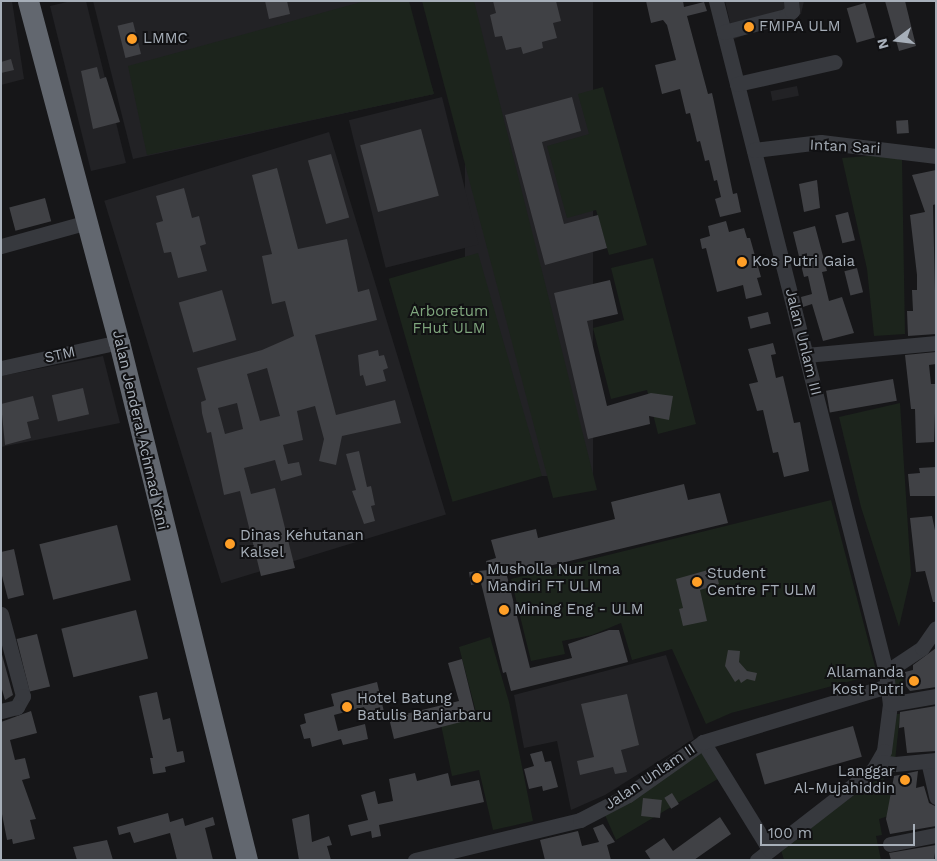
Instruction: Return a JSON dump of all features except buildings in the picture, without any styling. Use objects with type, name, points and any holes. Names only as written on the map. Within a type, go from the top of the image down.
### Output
[{"type":"highway","name":"Jalan Jenderal Achmad Yani","points":[[28,1],[87,189]]},
{"type":"highway","name":"Jalan Jenderal Achmad Yani","points":[[42,1],[87,189],[119,342],[247,860]]},
{"type":"highway","name":"Jalan Jenderal Achmad Yani","points":[[95,231],[260,860]]},
{"type":"street","name":"Jalan Unlam III","points":[[716,1],[886,681],[890,704],[888,734],[879,762]]},
{"type":"street","points":[[724,32],[786,16],[792,11],[791,1]]},
{"type":"street","points":[[737,84],[836,62]]},
{"type":"street","name":"Intan Sari","points":[[754,150],[821,142],[936,156]]},
{"type":"street","points":[[1,246],[95,231]]},
{"type":"street","name":"STM","points":[[1,368],[119,342]]},
{"type":"street","points":[[806,355],[936,343]]},
{"type":"street","points":[[1,614],[23,696],[17,707],[1,711]]},
{"type":"street","name":"Jalan Unlam II","points":[[415,860],[580,820],[628,795],[703,742],[886,681],[922,648],[936,628]]},
{"type":"street","points":[[890,704],[936,696]]},
{"type":"street","points":[[703,742],[769,849]]},
{"type":"street","points":[[757,860],[863,778],[879,762],[895,764],[932,760],[936,797]]},
{"type":"street","points":[[890,844],[936,835]]},
{"type":"shaded area","points":[[1,1],[12,1],[24,79],[1,85]]},
{"type":"shaded area","points":[[71,1],[86,1],[126,163],[91,171],[50,6]]},
{"type":"shaded area","points":[[93,1],[404,1],[434,94],[133,159]]},
{"type":"shaded area","points":[[465,1],[593,1],[593,476],[465,476]]},
{"type":"shaded area","name":"FMIPA ULM","points":[[725,1],[804,1],[801,14],[734,39]]},
{"type":"shaded area","points":[[797,86],[799,96],[772,101],[770,91]]},
{"type":"shaded area","points":[[442,97],[479,244],[386,268],[349,120]]},
{"type":"shaded area","points":[[329,132],[446,515],[221,583],[104,201]]},
{"type":"shaded area","points":[[103,356],[120,423],[1,447],[1,376]]},
{"type":"shaded area","points":[[666,655],[694,739],[605,795],[571,810],[557,741],[524,748],[514,695]]},
{"type":"green space","points":[[365,1],[409,1],[434,94],[147,155],[128,66]]},
{"type":"green space","points":[[422,1],[474,1],[597,490],[553,498]]},
{"type":"green space","points":[[603,87],[647,245],[609,255],[596,210],[567,218],[547,146],[589,134],[578,94]]},
{"type":"green space","points":[[881,155],[902,160],[905,334],[874,336],[867,269],[842,158]]},
{"type":"green space","name":"Arboretum FHut ULM","points":[[478,253],[542,476],[453,502],[389,279]]},
{"type":"green space","points":[[653,258],[696,424],[658,434],[647,390],[611,399],[593,328],[624,320],[611,268]]},
{"type":"green space","points":[[900,403],[911,575],[899,627],[861,507],[839,417]]},
{"type":"green space","points":[[831,500],[877,674],[731,713],[706,724],[672,649],[632,660],[621,623],[592,635],[562,641],[565,654],[531,661],[511,579]]},
{"type":"green space","points":[[490,637],[509,702],[533,821],[493,830],[479,770],[452,776],[441,725],[477,716],[459,647]]},
{"type":"green space","points":[[904,665],[901,700],[894,697],[894,673]]},
{"type":"green space","points":[[894,714],[900,714],[895,761],[890,761],[889,748]]},
{"type":"green space","points":[[696,752],[705,753],[721,777],[616,840],[604,813]]},
{"type":"green space","points":[[882,776],[891,792],[888,816],[879,819],[882,835],[876,836],[881,860],[784,860],[780,847]]},
{"type":"place","name":"FMIPA ULM","points":[[749,27]]},
{"type":"place","name":"LMMC","points":[[132,39]]},
{"type":"place","name":"Kos Putri Gaia","points":[[742,262]]},
{"type":"place","name":"Dinas Kehutanan Kalsel","points":[[230,544]]},
{"type":"place","name":"Musholla Nur Ilma Mandiri FT ULM","points":[[477,578]]},
{"type":"place","name":"Student Centre FT ULM","points":[[697,582]]},
{"type":"place","name":"Mining Eng - ULM","points":[[504,610]]},
{"type":"place","name":"Allamanda Kost Putri","points":[[914,681]]},
{"type":"place","name":"Hotel Batung Batulis Banjarbaru","points":[[347,707]]},
{"type":"place","name":"Langgar Al-Mujahiddin","points":[[905,780]]}]
